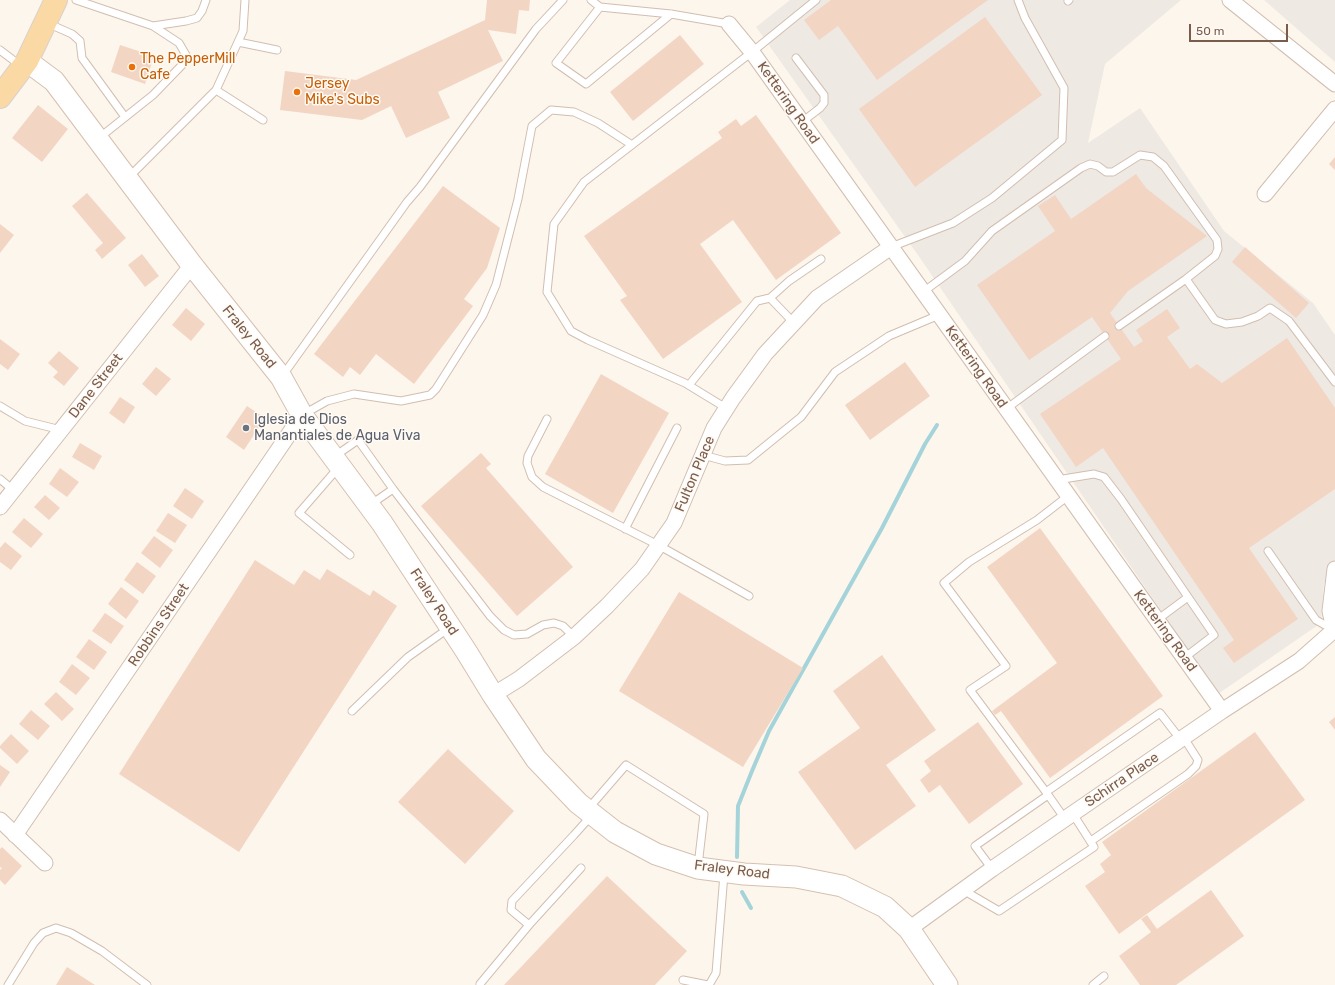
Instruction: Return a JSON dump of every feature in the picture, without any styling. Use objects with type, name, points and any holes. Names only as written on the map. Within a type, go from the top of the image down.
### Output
[{"type":"main road","points":[[0,97],[25,64],[56,0]]},
{"type":"street","points":[[1230,0],[1335,84]]},
{"type":"street","name":"Kettering Road","points":[[729,24],[752,52],[1222,712]]},
{"type":"street","name":"Fraley Road","points":[[25,64],[54,81],[192,265],[281,377],[302,415],[382,523],[536,759],[578,803],[615,832],[656,854],[698,868],[744,874],[796,877],[842,886],[886,907],[909,929],[947,985]]},
{"type":"street","points":[[1265,194],[1335,108]]},
{"type":"street","name":"Fulton Place","points":[[493,695],[519,679],[574,637],[607,606],[642,569],[674,523],[714,428],[726,408],[764,354],[817,298],[891,247]]},
{"type":"street","name":"Dane Street","points":[[0,506],[192,265]]},
{"type":"street","name":"Robbins Street","points":[[15,834],[302,415]]},
{"type":"street","points":[[1334,630],[1330,612],[1335,569]]},
{"type":"street","name":"Schirra Place","points":[[909,929],[962,890],[1069,816],[1299,661],[1334,630]]},
{"type":"street","points":[[0,820],[45,863]]},
{"type":"lane","points":[[76,0],[153,26],[179,43],[186,55],[182,65],[152,95],[98,139]]},
{"type":"lane","points":[[153,26],[197,18],[202,11],[206,0]]},
{"type":"lane","points":[[127,179],[216,90],[243,31],[245,0]]},
{"type":"lane","points":[[281,377],[407,202],[420,187],[536,29],[563,0]]},
{"type":"lane","points":[[591,0],[600,7],[671,14],[729,24]]},
{"type":"lane","points":[[726,408],[689,385],[588,340],[572,331],[547,292],[554,224],[584,182],[752,52],[816,0]]},
{"type":"lane","points":[[891,247],[953,223],[992,198],[1062,140],[1064,88],[1025,18],[1018,0]]},
{"type":"lane","points":[[600,7],[556,63],[586,84],[671,14]]},
{"type":"lane","points":[[45,22],[72,34],[80,41],[82,58],[125,117]]},
{"type":"lane","points":[[238,42],[277,50]]},
{"type":"lane","points":[[0,50],[25,64]]},
{"type":"lane","points":[[796,58],[824,95],[824,103],[820,108],[802,122]]},
{"type":"lane","points":[[216,90],[263,120]]},
{"type":"lane","points":[[302,415],[327,401],[354,394],[401,401],[430,395],[436,389],[483,315],[496,286],[518,199],[532,126],[551,110],[574,112],[598,123],[632,145]]},
{"type":"lane","points":[[923,292],[965,261],[992,231],[1081,168],[1090,164],[1098,166],[1106,172],[1113,172],[1140,155],[1153,157],[1164,166],[1217,240],[1218,249],[1215,256],[1186,279],[1119,326]]},
{"type":"lane","points":[[689,385],[757,301],[770,298],[789,281],[821,259]]},
{"type":"lane","points":[[1186,279],[1215,320],[1226,324],[1242,322],[1258,316],[1270,308],[1289,321],[1335,382]]},
{"type":"lane","points":[[770,298],[794,323]]},
{"type":"lane","points":[[703,455],[725,460],[748,460],[801,417],[835,372],[888,336],[939,315]]},
{"type":"lane","points":[[1006,408],[1105,336]]},
{"type":"lane","points":[[0,406],[25,421],[61,430]]},
{"type":"lane","points":[[547,419],[528,456],[527,463],[532,476],[543,487],[658,545],[749,596]]},
{"type":"lane","points":[[625,529],[677,428]]},
{"type":"lane","points":[[350,555],[299,513],[336,462],[358,440],[393,489],[490,616],[504,630],[514,635],[527,634],[543,625],[554,623],[563,626],[574,637]]},
{"type":"lane","points":[[1057,480],[1094,474],[1104,476],[1121,499],[1214,635],[1184,658]]},
{"type":"lane","points":[[0,479],[13,490]]},
{"type":"lane","points":[[369,505],[393,489]]},
{"type":"lane","points":[[962,890],[999,911],[1094,847],[1091,841],[1069,816],[1047,794],[970,690],[1006,666],[944,583],[969,562],[1036,520],[1068,496]]},
{"type":"lane","points":[[1268,551],[1316,620],[1334,630]]},
{"type":"lane","points":[[1157,620],[1188,598]]},
{"type":"lane","points":[[352,711],[408,657],[450,627]]},
{"type":"lane","points":[[992,869],[975,846],[1160,713],[1198,760],[1196,766],[1188,774],[1091,841]]},
{"type":"lane","points":[[529,925],[511,910],[512,901],[574,835],[589,812],[626,765],[704,814],[698,868]]},
{"type":"lane","points":[[480,984],[529,925],[581,868]]},
{"type":"lane","points":[[683,980],[708,985],[716,973],[724,871]]},
{"type":"lane","points":[[8,985],[34,943],[43,933],[56,928],[71,933],[102,950],[147,985]]},
{"type":"lane","points":[[1093,985],[1104,976]]},
{"type":"shaded area","points":[[790,0],[1181,0],[1105,64],[1088,143],[1140,108],[1224,231],[1313,303],[1335,335],[1335,576],[1324,583],[1321,623],[1218,694],[920,258],[756,27]]},
{"type":"shaded area","points":[[1264,0],[1335,0],[1335,62]]},
{"type":"building","points":[[487,0],[530,0],[529,11],[519,10],[516,34],[488,30],[503,61],[438,92],[450,118],[406,138],[391,106],[362,120],[280,110],[285,71],[356,80],[485,20]]},
{"type":"building","points":[[831,0],[988,0],[877,80],[838,26],[819,40],[804,20]]},
{"type":"building","points":[[985,17],[1042,95],[915,187],[859,109]]},
{"type":"building","points":[[680,35],[704,64],[633,121],[610,92]]},
{"type":"building","points":[[120,45],[154,56],[145,84],[111,72]]},
{"type":"building","points":[[38,105],[68,129],[42,162],[12,138]]},
{"type":"building","points":[[756,115],[841,233],[776,280],[733,220],[700,244],[742,302],[663,359],[620,300],[627,296],[584,236],[722,138],[718,132],[736,119],[741,126]]},
{"type":"building","points":[[1335,157],[1335,170],[1329,164]]},
{"type":"building","points":[[1136,174],[1146,188],[1207,236],[1128,291],[1110,313],[1134,347],[1143,341],[1136,330],[1167,309],[1180,328],[1167,337],[1190,369],[1197,364],[1222,383],[1287,338],[1335,408],[1335,489],[1249,548],[1298,619],[1234,663],[1223,648],[1234,640],[1103,448],[1076,467],[1040,414],[1121,359],[1092,317],[1029,360],[977,285],[1055,231],[1038,206],[1055,195],[1071,219]]},
{"type":"building","points":[[443,186],[500,228],[487,268],[464,299],[473,306],[414,384],[376,354],[360,375],[350,367],[343,377],[314,354]]},
{"type":"building","points":[[87,193],[126,238],[102,259],[95,250],[103,243],[72,206]]},
{"type":"building","points":[[0,224],[14,235],[0,253]]},
{"type":"building","points":[[1245,247],[1309,303],[1296,318],[1232,262]]},
{"type":"building","points":[[142,254],[159,276],[145,287],[128,265]]},
{"type":"building","points":[[186,308],[205,324],[191,341],[172,325]]},
{"type":"building","points":[[0,339],[20,354],[8,370],[0,364]]},
{"type":"building","points":[[59,351],[79,368],[64,386],[53,377],[58,372],[48,363]]},
{"type":"building","points":[[905,362],[930,396],[870,440],[845,405]]},
{"type":"building","points":[[156,367],[171,379],[156,396],[142,384]]},
{"type":"building","points":[[601,374],[669,413],[613,513],[545,474]]},
{"type":"building","points":[[120,397],[135,407],[124,424],[109,413]]},
{"type":"building","name":"Iglesia de Dios Manantiales de Agua Viva","points":[[247,406],[265,418],[244,450],[226,437]]},
{"type":"building","points":[[80,443],[102,456],[94,470],[72,457]]},
{"type":"building","points":[[481,453],[491,464],[486,468],[573,567],[517,616],[421,506]]},
{"type":"building","points":[[60,468],[79,482],[67,497],[49,484]]},
{"type":"building","points":[[185,488],[204,501],[192,519],[173,506]]},
{"type":"building","points":[[45,495],[60,508],[49,520],[34,507]]},
{"type":"building","points":[[168,513],[187,525],[175,543],[156,531]]},
{"type":"building","points":[[24,518],[43,534],[31,548],[12,532]]},
{"type":"building","points":[[1040,528],[1163,696],[1050,778],[1001,711],[995,715],[992,711],[1057,663],[987,567]]},
{"type":"building","points":[[154,536],[173,550],[160,568],[141,553]]},
{"type":"building","points":[[5,542],[22,556],[11,570],[0,562],[0,548]]},
{"type":"building","points":[[255,560],[294,585],[304,570],[320,580],[327,569],[370,596],[373,590],[397,606],[239,852],[119,774]]},
{"type":"building","points":[[137,562],[156,576],[143,594],[124,580]]},
{"type":"building","points":[[121,587],[139,601],[126,619],[108,604]]},
{"type":"building","points":[[679,592],[803,668],[743,767],[619,691]]},
{"type":"building","points":[[105,613],[124,626],[111,644],[92,631]]},
{"type":"building","points":[[89,639],[107,652],[94,670],[76,657]]},
{"type":"building","points":[[882,655],[936,730],[886,765],[916,806],[855,850],[798,772],[860,728],[833,691]]},
{"type":"building","points":[[72,664],[90,678],[76,695],[59,682]]},
{"type":"building","points":[[56,692],[74,709],[62,721],[44,704]]},
{"type":"building","points":[[31,710],[50,726],[38,740],[19,724]]},
{"type":"building","points":[[1335,717],[1335,730],[1329,722]]},
{"type":"building","points":[[978,722],[1023,784],[969,824],[940,785],[929,793],[920,780],[931,771],[924,761]]},
{"type":"building","points":[[1255,732],[1305,800],[1119,934],[1085,886],[1105,872],[1100,864],[1111,855],[1102,842]]},
{"type":"building","points":[[11,734],[29,751],[17,764],[0,748],[0,746]]},
{"type":"building","points":[[448,749],[514,811],[465,864],[398,802]]},
{"type":"building","points":[[0,765],[10,772],[0,787]]},
{"type":"building","points":[[2,847],[22,866],[5,885],[0,880],[0,870],[2,868],[0,867],[0,849]]},
{"type":"building","points":[[607,876],[687,951],[655,985],[504,985]]},
{"type":"building","points":[[1211,890],[1244,936],[1176,985],[1140,985],[1119,956],[1151,932],[1141,919],[1147,915],[1157,929]]},
{"type":"building","points":[[67,967],[95,985],[56,985]]},
{"type":"waterway","points":[[737,857],[738,806],[769,731],[882,528],[925,444],[937,425]]},
{"type":"waterway","points":[[742,892],[751,908]]},
{"type":"place","name":"The PepperMill Cafe","points":[[132,67]]},
{"type":"place","name":"Jersey Mike's Subs","points":[[297,92]]},
{"type":"place","name":"Iglesia de Dios Manantiales de Agua Viva","points":[[246,428]]}]
